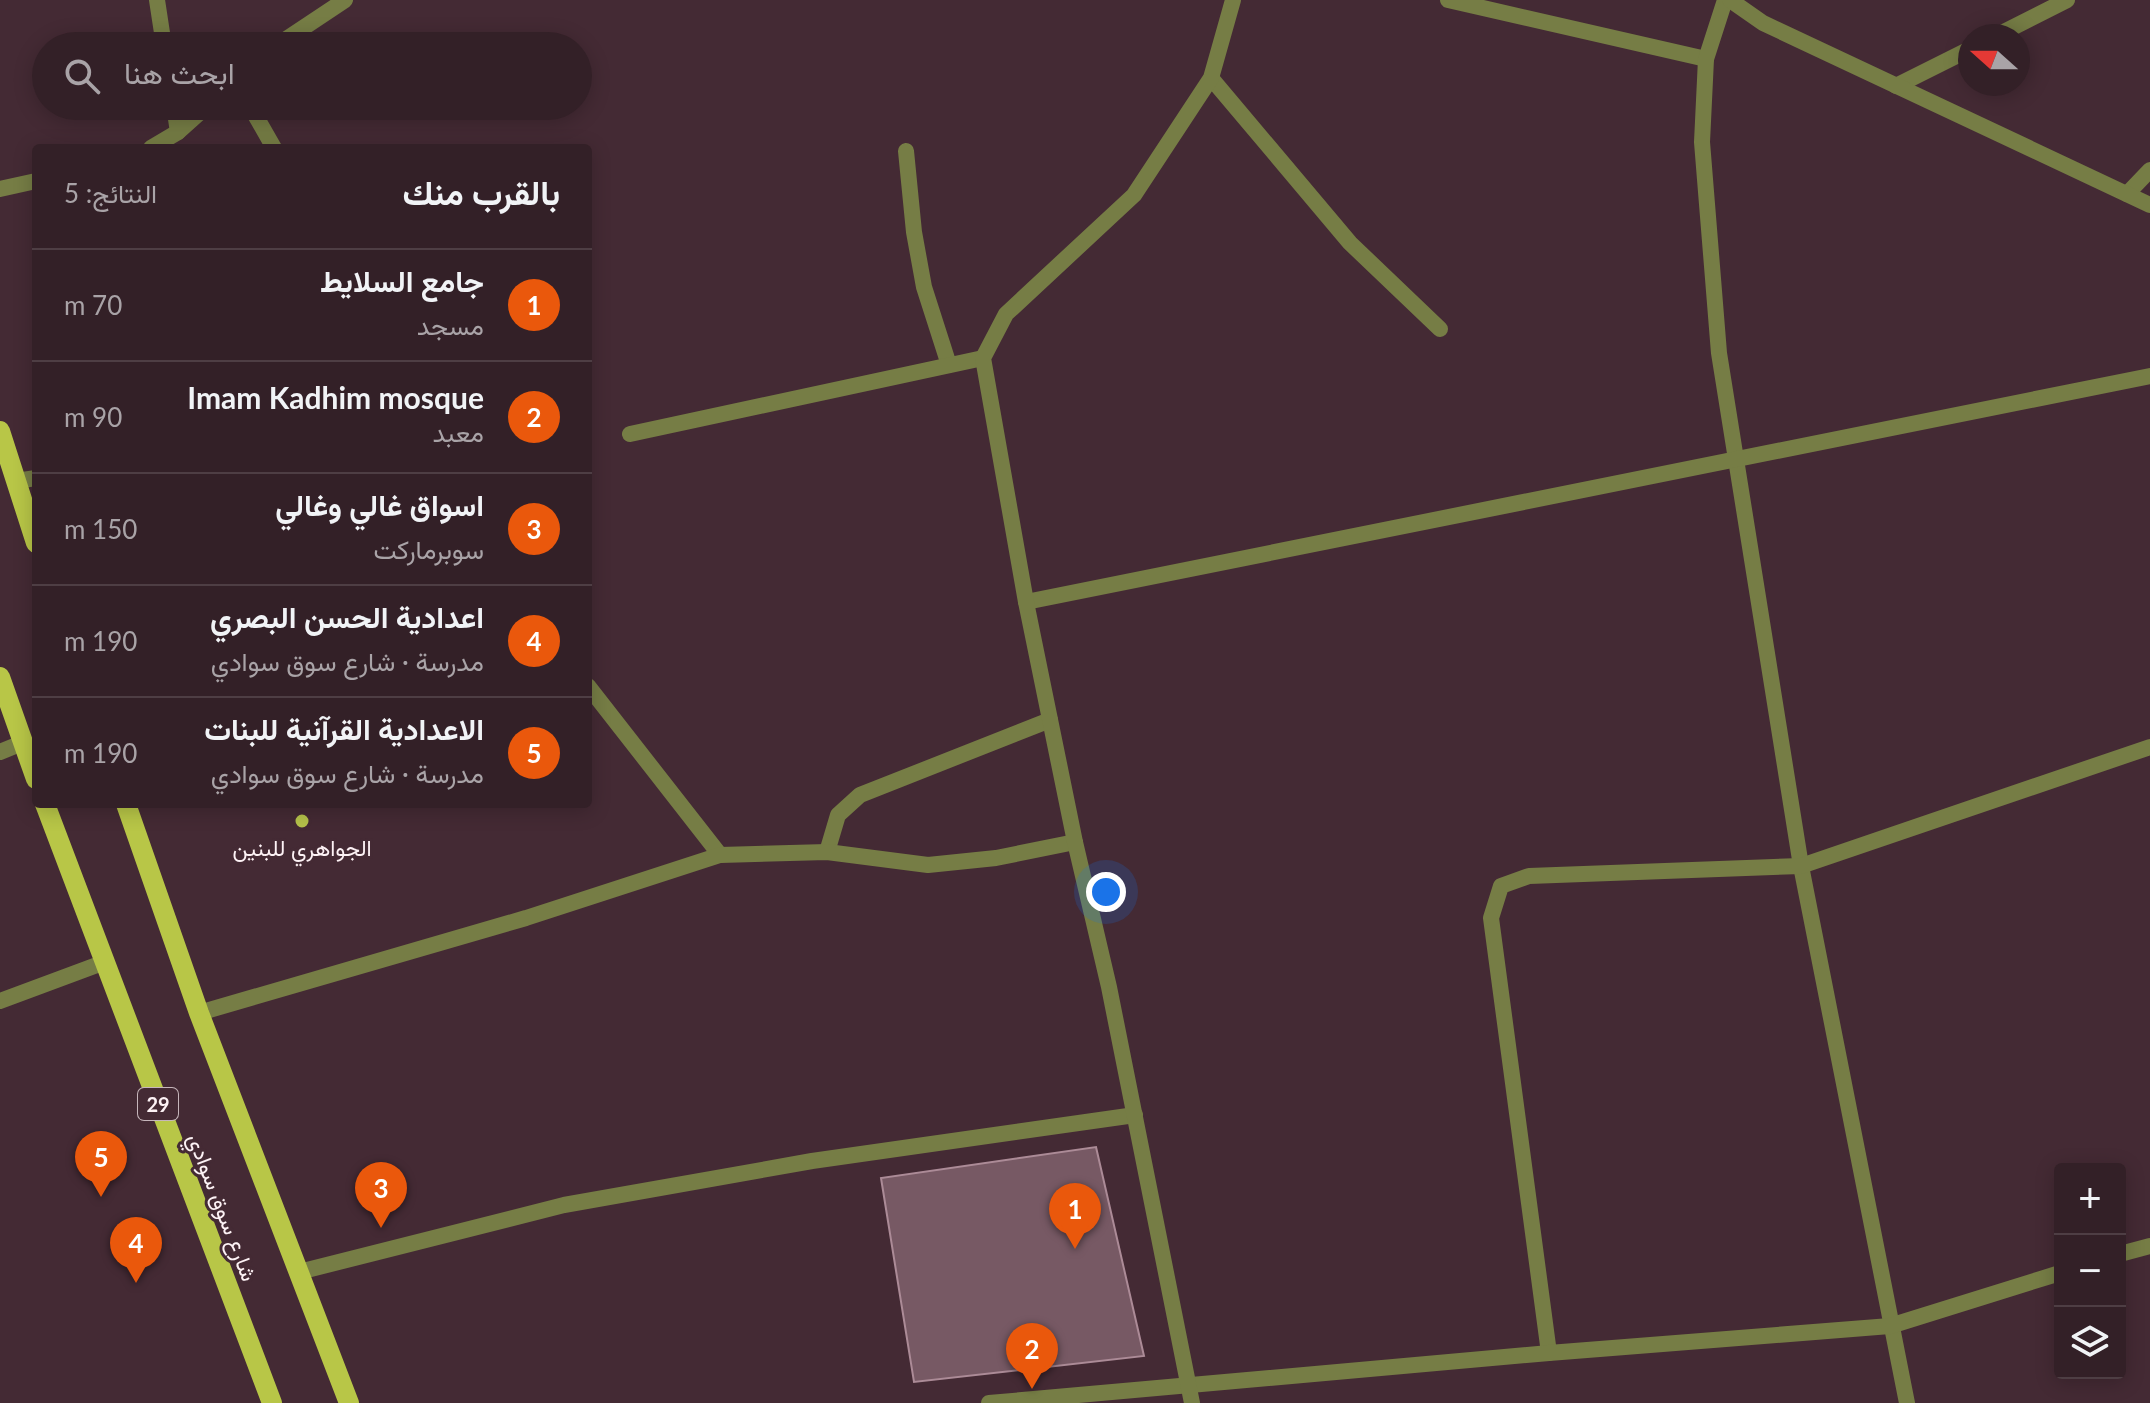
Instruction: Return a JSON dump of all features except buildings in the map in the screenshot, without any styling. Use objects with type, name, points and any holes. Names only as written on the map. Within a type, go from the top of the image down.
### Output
[{"type":"main road","points":[[0,431],[26,479],[32,517]]},
{"type":"main road","points":[[0,677],[32,769]]},
{"type":"main road","name":"شارع سوق سوادي","points":[[47,808],[272,1403]]},
{"type":"main road","points":[[127,808],[199,1013],[349,1403]]},
{"type":"street","points":[[157,0],[162,32]]},
{"type":"street","points":[[297,32],[345,0]]},
{"type":"street","points":[[1192,1403],[1109,987],[1075,842],[1026,602],[983,358],[1006,314],[1134,195],[1211,78],[1233,0]]},
{"type":"street","points":[[1448,0],[1706,59]]},
{"type":"street","points":[[1907,1403],[1801,866],[1719,353],[1702,142],[1706,59],[1727,0],[1763,23],[2150,205]]},
{"type":"street","points":[[2020,24],[2067,0]]},
{"type":"street","points":[[1896,86],[1958,55]]},
{"type":"street","points":[[1211,78],[1350,243],[1440,329]]},
{"type":"street","points":[[176,120],[178,132]]},
{"type":"street","points":[[158,144],[191,120]]},
{"type":"street","points":[[258,120],[272,144]]},
{"type":"street","points":[[906,151],[914,232],[924,287],[949,365]]},
{"type":"street","points":[[2127,194],[2150,170]]},
{"type":"street","points":[[0,189],[32,182]]},
{"type":"street","points":[[630,434],[983,358]]},
{"type":"street","points":[[1026,602],[2150,376]]},
{"type":"street","points":[[592,691],[720,855]]},
{"type":"street","points":[[827,852],[838,815],[860,795],[1050,720]]},
{"type":"street","points":[[0,752],[22,743]]},
{"type":"street","points":[[1549,1353],[1491,918],[1501,886],[1529,876],[1801,866],[2150,747]]},
{"type":"street","points":[[199,1013],[526,918],[720,855],[827,852],[928,865],[996,858],[1075,842]]},
{"type":"street","points":[[0,1001],[105,962]]},
{"type":"street","points":[[299,1272],[564,1205],[812,1161],[1135,1115]]},
{"type":"street","points":[[2126,1252],[2150,1246]]},
{"type":"street","points":[[989,1403],[1890,1326],[2054,1275]]},
{"type":"place","name":"الجواهري للبنين","points":[[302,821]]},
{"type":"place","name":"الاعدادية القرآنية للبنات","points":[[101,1197]]},
{"type":"place","name":"اسواق غالي وغالي","points":[[381,1228]]},
{"type":"place","name":"جامع السلايط","points":[[1075,1249]]},
{"type":"place","name":"اعدادية الحسن البصري","points":[[136,1283]]},
{"type":"place","name":"Imam Kadhim mosque","points":[[1032,1389]]}]
